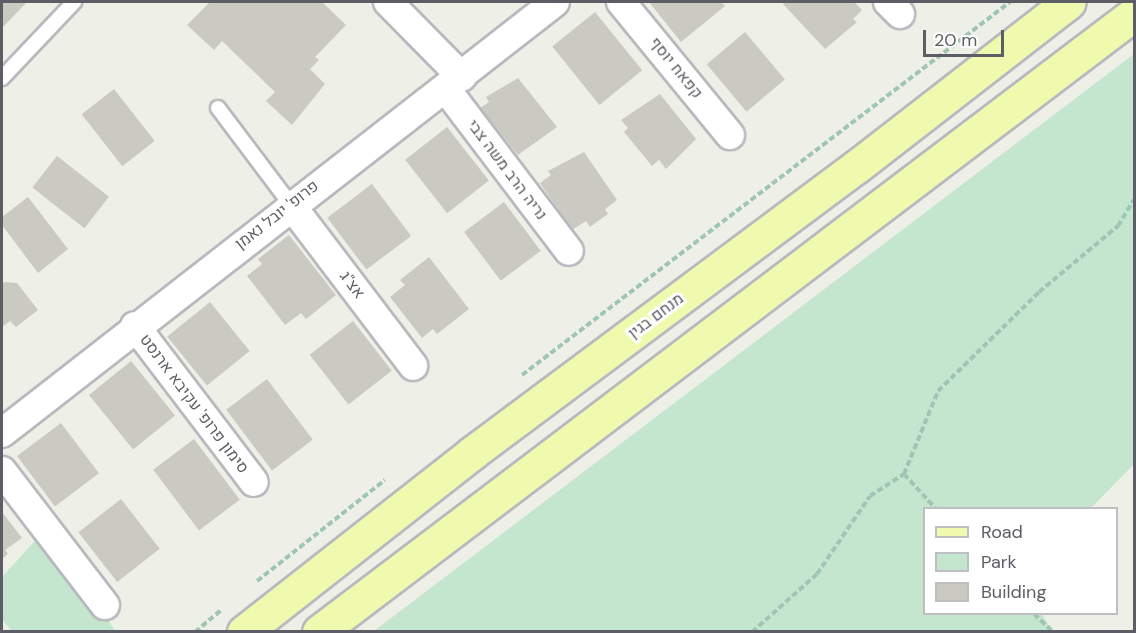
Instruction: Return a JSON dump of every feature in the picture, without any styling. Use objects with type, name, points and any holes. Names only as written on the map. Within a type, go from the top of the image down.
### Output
[{"type":"main road","name":"מנחם בגין","points":[[236,618],[463,459],[875,152],[1069,2]]},
{"type":"main road","points":[[319,632],[1134,15]]},
{"type":"street","name":"נריה הרב משה צבי","points":[[388,2],[454,83],[568,251]]},
{"type":"street","name":"פרופ' יובל נאמן","points":[[2,433],[135,326],[454,83],[555,2]]},
{"type":"street","name":"קפאח יוסף","points":[[621,2],[730,135]]},
{"type":"street","name":"אצ\"ג","points":[[291,205],[413,366]]},
{"type":"street","name":"סימון פרופ' עקיבא ארנסט","points":[[135,326],[254,482]]},
{"type":"street","points":[[2,471],[105,604]]},
{"type":"lane","points":[[2,78],[74,2]]},
{"type":"lane","points":[[218,108],[291,205]]},
{"type":"path","points":[[515,381],[1010,2]]},
{"type":"path","points":[[752,632],[817,574],[870,495],[904,474],[938,391],[1039,291],[1118,226],[1134,199]]},
{"type":"path","points":[[904,474],[934,507]]},
{"type":"path","points":[[254,583],[392,475]]},
{"type":"path","points":[[1035,615],[1053,632]]},
{"type":"path","points":[[195,632],[236,618]]},
{"type":"green space","points":[[1134,54],[1134,464],[1092,507],[923,507],[923,615],[1043,615],[1052,631],[374,631]]},
{"type":"green space","points":[[44,531],[97,601],[115,631],[12,631],[2,620],[2,577]]},
{"type":"building","points":[[2,2],[27,2],[3,27],[2,26]]},
{"type":"building","points":[[210,2],[322,2],[346,25],[315,57],[319,60],[310,69],[325,84],[292,125],[266,101],[275,92],[222,41],[214,50],[187,25]]},
{"type":"building","points":[[649,2],[721,2],[725,6],[681,42]]},
{"type":"building","points":[[785,2],[854,2],[862,10],[853,19],[857,22],[825,49],[783,4]]},
{"type":"building","points":[[595,12],[642,70],[599,105],[552,47]]},
{"type":"building","points":[[745,32],[785,79],[747,112],[707,64]]},
{"type":"building","points":[[518,78],[557,127],[518,155],[480,108],[489,102],[486,97]]},
{"type":"building","points":[[114,89],[155,141],[122,166],[82,114]]},
{"type":"building","points":[[660,94],[696,139],[666,169],[659,160],[652,166],[624,132],[628,128],[621,120]]},
{"type":"building","points":[[447,127],[489,181],[447,213],[405,160]]},
{"type":"building","points":[[584,152],[617,200],[605,209],[608,214],[590,227],[586,221],[572,230],[540,183],[551,175],[548,171]]},
{"type":"building","points":[[57,156],[109,197],[84,228],[32,188]]},
{"type":"building","points":[[372,184],[411,236],[366,270],[327,218]]},
{"type":"building","points":[[28,197],[68,249],[38,273],[2,225],[2,217]]},
{"type":"building","points":[[504,202],[541,251],[501,281],[464,232]]},
{"type":"building","points":[[289,235],[336,295],[306,319],[301,313],[285,325],[247,276],[262,264],[258,259]]},
{"type":"building","points":[[429,257],[469,309],[437,334],[433,329],[422,338],[390,297],[405,285],[400,280]]},
{"type":"building","points":[[2,282],[17,283],[38,310],[16,327],[10,321],[2,327]]},
{"type":"building","points":[[210,302],[250,351],[207,386],[167,337]]},
{"type":"building","points":[[353,321],[392,371],[348,405],[310,355]]},
{"type":"building","points":[[131,361],[175,415],[133,449],[89,395]]},
{"type":"building","points":[[267,379],[313,440],[272,470],[226,410]]},
{"type":"building","points":[[61,423],[99,473],[55,506],[17,456]]},
{"type":"building","points":[[194,439],[240,500],[199,530],[153,470]]},
{"type":"building","points":[[121,499],[160,549],[117,582],[78,532]]},
{"type":"building","points":[[2,512],[22,538],[5,550],[8,554],[2,559]]}]
